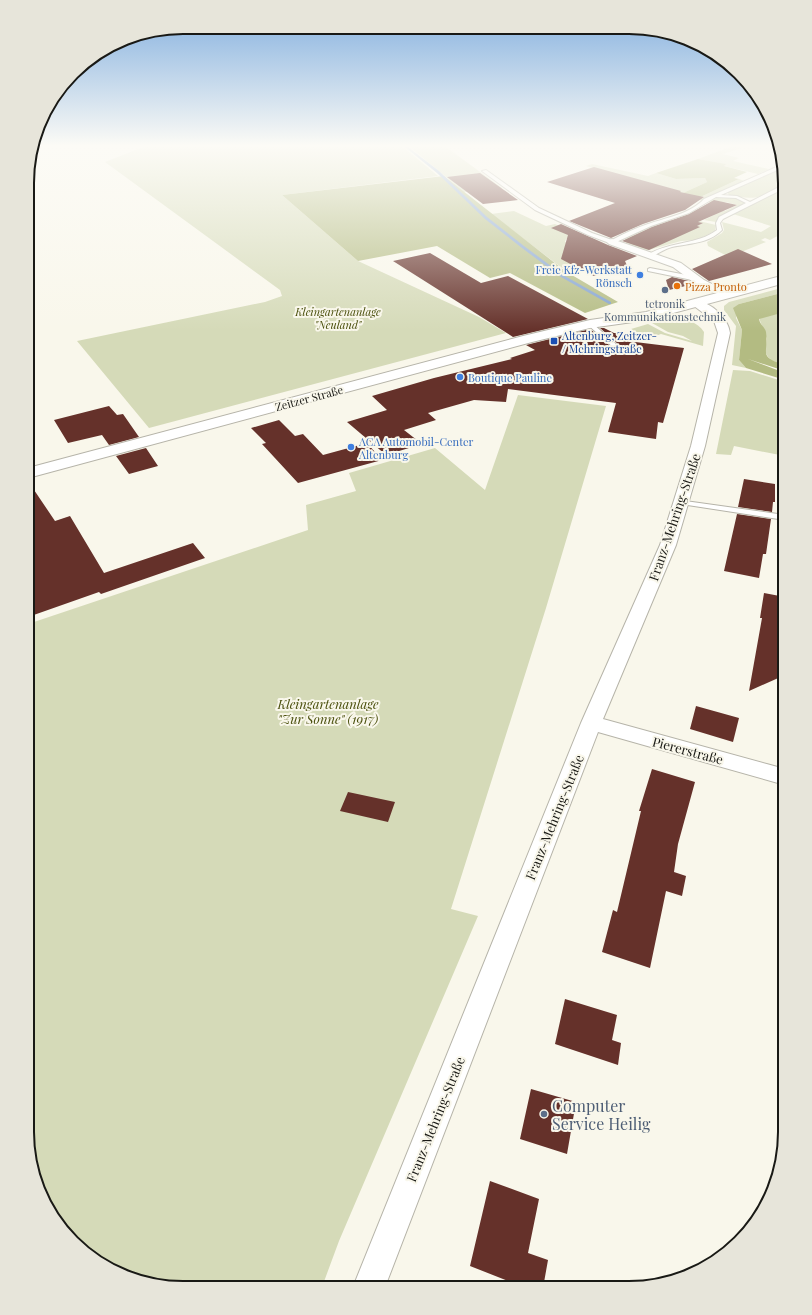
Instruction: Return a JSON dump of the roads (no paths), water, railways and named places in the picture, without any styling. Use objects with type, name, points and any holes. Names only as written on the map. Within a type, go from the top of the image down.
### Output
[{"type":"main road","name":"Zeitzer Straße","points":[[590,324],[632,319],[713,288],[778,271]]},
{"type":"main road","name":"Zeitzer Straße","points":[[34,471],[590,324],[610,316],[669,299],[696,303],[778,281]]},
{"type":"street","points":[[612,242],[676,265],[697,279],[726,294]]},
{"type":"street","points":[[682,301],[710,325],[722,342]]},
{"type":"street","name":"Franz-Mehring-Straße","points":[[377,1281],[591,723],[665,552],[698,446],[722,342],[723,326],[715,315],[696,303]]},
{"type":"street","name":"Piererstraße","points":[[591,723],[778,775]]},
{"type":"lane","points":[[536,208],[590,234],[612,242],[650,225],[696,208]]},
{"type":"lane","points":[[651,255],[658,249],[673,244],[704,241],[720,230],[718,223],[721,218],[740,208]]},
{"type":"lane","points":[[650,270],[697,279]]},
{"type":"lane","points":[[590,324],[616,347],[631,352]]},
{"type":"lane","points":[[681,502],[778,517]]},
{"type":"waterway","points":[[476,208],[486,218],[562,276],[610,303]]},
{"type":"place","name":"Freie Kfz-Werkstatt Rönsch","points":[[640,275]]},
{"type":"place","name":"Pizza Pronto","points":[[677,286]]},
{"type":"place","name":"tetronik Kommunikationstechnik","points":[[665,290]]},
{"type":"place","name":"Altenburg, Zeitzer- / Mehringstraße","points":[[554,341]]},
{"type":"place","name":"Boutique Pauline","points":[[460,377]]},
{"type":"place","name":"ACA Automobil-Center Altenburg","points":[[351,447]]},
{"type":"place","name":"Computer Service Heilig","points":[[544,1114]]},
{"type":"park label","name":"Kleingartenanlage \"Neuland\"","points":[[338,317]]},
{"type":"park label","name":"Kleingartenanlage \"Zur Sonne\" (1917)","points":[[328,710]]}]
